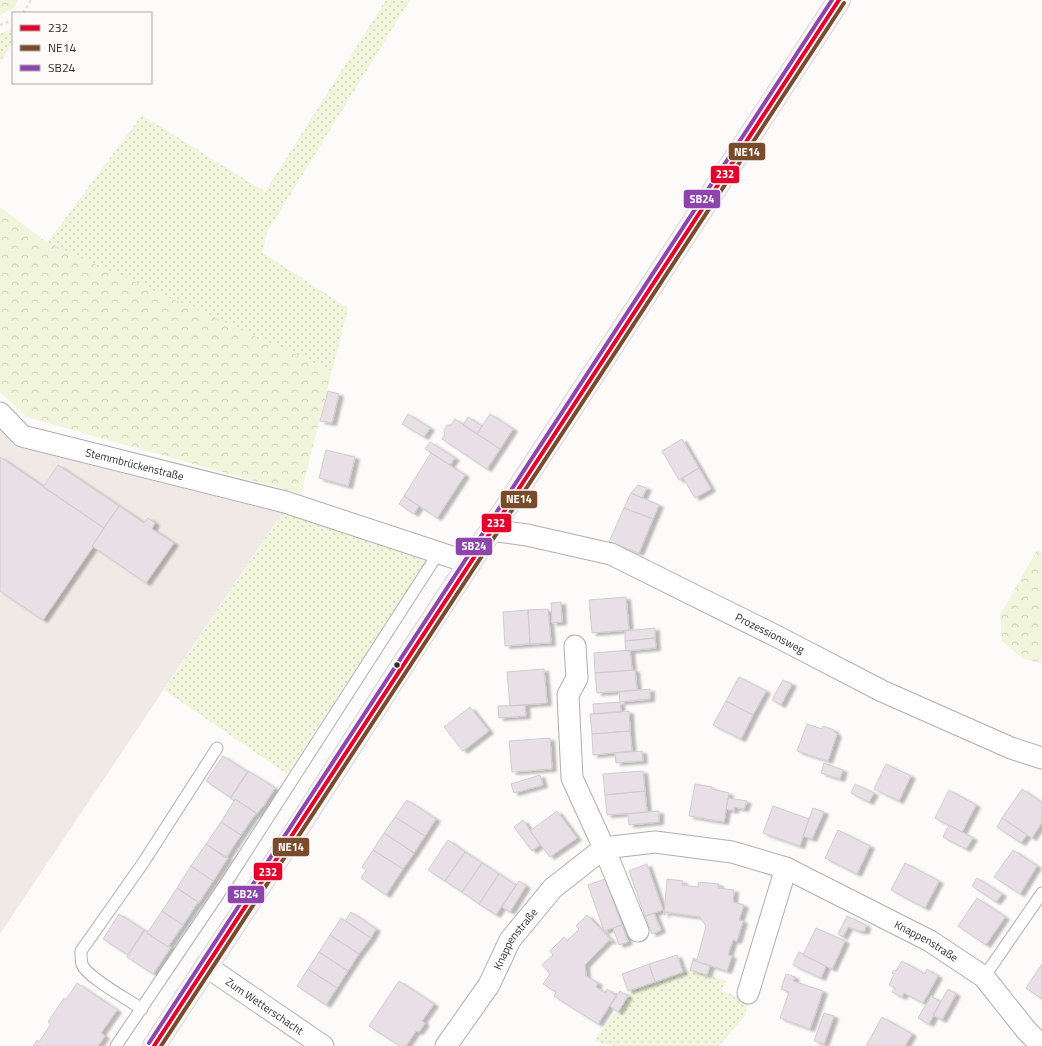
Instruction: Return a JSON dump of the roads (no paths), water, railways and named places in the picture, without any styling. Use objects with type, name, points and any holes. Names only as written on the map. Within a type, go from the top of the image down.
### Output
[{"type":"main road","points":[[154,1046],[839,0]]},
{"type":"street","name":"Stemmbrückenstraße","points":[[0,413],[22,436],[286,502],[439,552]]},
{"type":"street","name":"Prozessionsweg","points":[[492,530],[527,535],[611,554],[882,690],[1011,748],[1042,758]]},
{"type":"street","points":[[439,552],[470,563]]},
{"type":"street","points":[[575,646],[577,678],[568,695],[572,778],[604,848],[638,931]]},
{"type":"street","name":"Knappenstraße","points":[[446,1046],[489,985],[510,940],[553,888],[604,848],[655,842],[732,852],[786,868],[930,941],[984,977],[1026,1030],[1042,1046]]},
{"type":"street","points":[[748,993],[786,868]]},
{"type":"street","name":"Zum Wetterschacht","points":[[206,966],[323,1046]]},
{"type":"lane","points":[[116,1046],[228,880],[439,552]]},
{"type":"lane","points":[[142,1008],[89,974],[82,965],[81,951],[143,863],[217,748]]},
{"type":"lane","points":[[984,977],[1042,893]]}]
